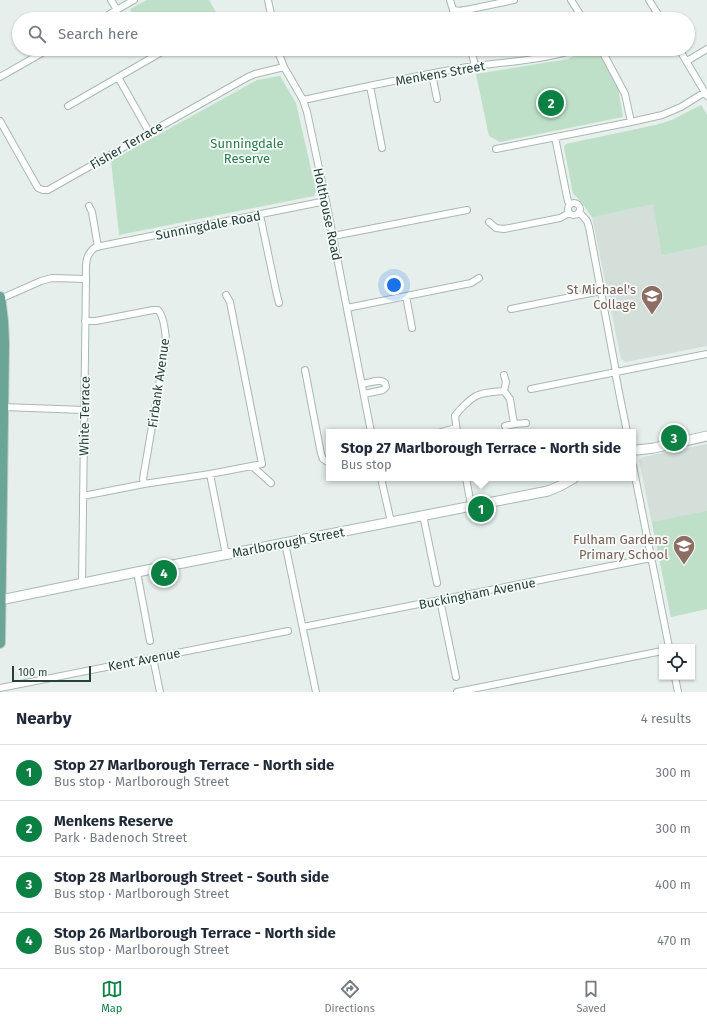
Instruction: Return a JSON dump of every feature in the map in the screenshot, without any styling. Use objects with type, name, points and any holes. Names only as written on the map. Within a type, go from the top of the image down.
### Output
[{"type":"main road","points":[[0,298],[4,343],[0,643]]},
{"type":"street","points":[[111,0],[117,10]]},
{"type":"street","points":[[114,12],[134,0]]},
{"type":"street","points":[[268,0],[271,12]]},
{"type":"street","points":[[450,0],[453,10],[463,10],[514,0]]},
{"type":"street","points":[[571,0],[579,12]]},
{"type":"street","points":[[650,0],[657,12]]},
{"type":"street","points":[[687,61],[707,49]]},
{"type":"street","points":[[0,77],[37,56]]},
{"type":"street","points":[[68,106],[155,56]]},
{"type":"street","name":"Holthouse Road","points":[[280,56],[284,68],[303,100],[326,201],[371,429]]},
{"type":"street","points":[[473,56],[475,66]]},
{"type":"street","name":"Menkens Street","points":[[303,100],[475,66],[551,56]]},
{"type":"street","points":[[605,56],[625,94],[630,122]]},
{"type":"street","points":[[496,149],[672,112],[706,94],[684,56]]},
{"type":"street","name":"Fisher Terrace","points":[[0,121],[2,130],[38,188],[48,190],[248,76],[284,68]]},
{"type":"street","points":[[432,74],[437,99]]},
{"type":"street","points":[[118,77],[149,132]]},
{"type":"street","points":[[370,86],[382,148]]},
{"type":"street","points":[[555,137],[567,197],[570,205],[568,208],[569,214]]},
{"type":"street","name":"Sunningdale Road","points":[[91,250],[98,247],[326,201]]},
{"type":"street","points":[[570,205],[574,204],[578,206],[580,208],[579,212],[587,221],[626,429]]},
{"type":"street","points":[[89,206],[92,212],[98,247]]},
{"type":"street","points":[[333,236],[467,210]]},
{"type":"street","points":[[488,222],[496,228],[504,229],[560,218],[569,214],[575,215],[579,212]]},
{"type":"street","points":[[260,215],[279,303]]},
{"type":"street","name":"White Terrace","points":[[82,583],[86,279],[88,255],[91,250]]},
{"type":"street","points":[[0,298],[52,278],[86,279]]},
{"type":"street","points":[[347,308],[471,283],[479,278]]},
{"type":"street","points":[[511,309],[601,291]]},
{"type":"street","points":[[83,496],[262,464],[230,302],[226,295]]},
{"type":"street","points":[[406,296],[412,328]]},
{"type":"street","name":"Firbank Avenue","points":[[85,321],[96,321],[153,310],[158,310],[161,313],[166,344],[143,479],[144,484]]},
{"type":"street","points":[[531,389],[707,354]]},
{"type":"street","points":[[305,370],[323,459],[326,461]]},
{"type":"street","points":[[504,375],[506,382],[504,391],[510,399],[514,424]]},
{"type":"street","points":[[362,384],[379,381],[386,383],[386,387],[383,390],[364,394]]},
{"type":"street","points":[[456,429],[455,416],[458,411],[475,397],[482,394],[504,391]]},
{"type":"street","points":[[3,407],[84,410]]},
{"type":"street","points":[[505,426],[526,423]]},
{"type":"street","points":[[636,451],[707,436]]},
{"type":"street","points":[[252,466],[271,483]]},
{"type":"street","points":[[210,474],[226,555]]},
{"type":"street","points":[[382,481],[391,522]]},
{"type":"street","points":[[467,481],[472,505]]},
{"type":"street","name":"Marlborough Street","points":[[1,600],[548,491],[569,481]]},
{"type":"street","points":[[636,481],[668,644]]},
{"type":"street","points":[[423,515],[437,583]]},
{"type":"street","points":[[285,543],[316,692]]},
{"type":"street","name":"Buckingham Avenue","points":[[303,627],[650,558]]},
{"type":"street","points":[[137,572],[150,641]]},
{"type":"street","points":[[440,600],[456,677]]},
{"type":"street","name":"Kent Avenue","points":[[0,688],[288,631]]},
{"type":"street","points":[[458,692],[659,652]]},
{"type":"street","points":[[153,658],[160,692]]},
{"type":"street","points":[[676,680],[678,692]]},
{"type":"shaded area","points":[[701,105],[707,115],[707,346],[626,362],[621,359],[592,217],[573,193],[564,147],[566,144],[656,125],[672,120]]},
{"type":"shaded area","name":"Fulham Gardens Primary School","points":[[707,444],[707,609],[671,617],[639,460],[643,457]]},
{"type":"green space","points":[[147,0],[209,0],[216,12],[132,12],[130,9]]},
{"type":"green space","points":[[574,56],[601,56],[618,88],[623,117],[500,142],[489,136],[476,74],[568,59]]},
{"type":"green space","name":"Sunningdale Reserve","points":[[280,76],[296,103],[316,191],[314,196],[119,235],[111,161],[257,80]]},
{"type":"green space","points":[[701,105],[707,115],[707,245],[662,255],[653,204],[592,217],[573,193],[564,147],[566,144],[656,125],[672,120]]},
{"type":"green space","points":[[707,511],[707,609],[671,617],[652,522]]},
{"type":"place","name":"Menkens Reserve","points":[[551,103]]},
{"type":"place","name":"St Michael's Collage","points":[[652,316]]},
{"type":"place","name":"Stop 28 Marlborough Street - South side","points":[[674,438]]},
{"type":"place","name":"Stop 27 Marlborough Terrace - North side","points":[[481,509]]},
{"type":"place","name":"Fulham Gardens Primary School","points":[[684,566]]},
{"type":"place","name":"Stop 26 Marlborough Terrace - North side","points":[[164,573]]}]
